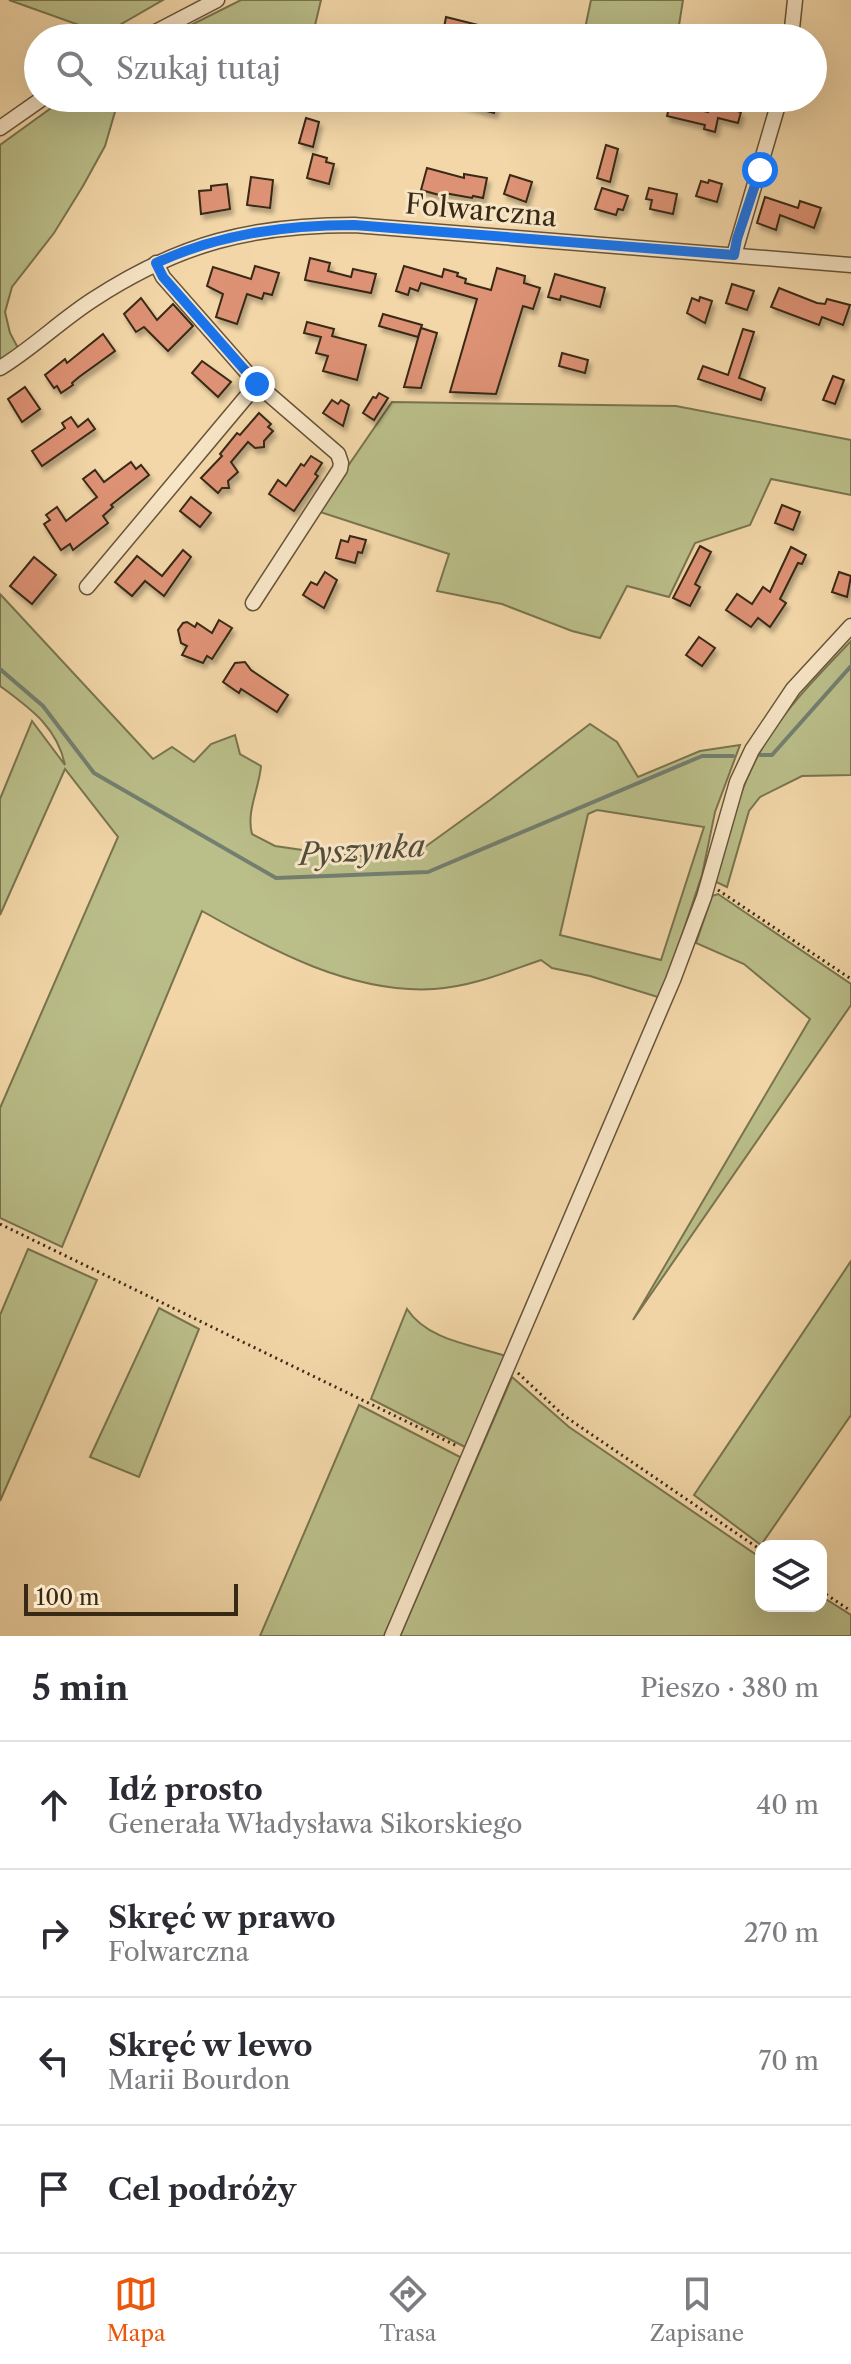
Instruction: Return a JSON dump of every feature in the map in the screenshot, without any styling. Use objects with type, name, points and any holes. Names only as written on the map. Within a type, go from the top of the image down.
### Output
[{"type":"street","points":[[171,24],[217,0]]},
{"type":"street","points":[[792,24],[795,0]]},
{"type":"street","points":[[0,128],[24,111]]},
{"type":"street","points":[[734,255],[776,112]]},
{"type":"street","name":"Folwarczna","points":[[0,368],[95,298],[156,263],[182,251],[255,232],[313,225],[380,227],[851,265]]},
{"type":"street","points":[[156,263],[163,277],[257,384],[338,454],[341,463],[253,603]]},
{"type":"street","points":[[87,587],[257,384]]},
{"type":"street","points":[[392,1636],[673,980],[708,885],[737,782],[752,750],[793,689],[851,626]]},
{"type":"path","points":[[708,885],[729,895],[851,979]]},
{"type":"path","points":[[0,1224],[471,1453]]},
{"type":"path","points":[[509,1365],[563,1415],[755,1546]]},
{"type":"path","points":[[827,1595],[851,1611]]},
{"type":"green space","points":[[9,0],[163,0],[121,24],[76,24]]},
{"type":"green space","points":[[241,0],[321,0],[315,24],[193,24]]},
{"type":"green space","points":[[591,0],[683,0],[679,24],[586,24]]},
{"type":"green space","points":[[46,112],[115,112],[105,146],[83,186],[54,233],[12,287],[5,312],[10,333],[18,348],[0,360],[0,145]]},
{"type":"green space","points":[[392,402],[676,406],[851,440],[851,495],[771,479],[750,525],[695,543],[669,597],[627,586],[600,638],[572,631],[502,604],[437,591],[449,554],[317,511]]},
{"type":"green space","points":[[0,594],[153,759],[172,747],[194,762],[211,744],[235,735],[240,754],[261,766],[252,809],[252,834],[275,846],[330,854],[393,858],[425,847],[590,724],[617,742],[638,777],[700,751],[740,745],[715,812],[702,875],[661,998],[552,968],[541,960],[448,988],[403,989],[373,984],[343,977],[284,954],[202,911],[62,1247],[0,1218],[0,1108],[118,837],[65,769],[0,915],[0,799],[32,721],[65,765],[49,729],[0,686]],"holes":[[[597,810],[704,827],[661,960],[560,935],[588,814]]]},
{"type":"green space","points":[[851,641],[851,775],[802,776],[760,797],[749,811],[727,887],[714,881],[738,803],[762,747],[791,707]]},
{"type":"green space","points":[[718,894],[851,984],[851,1005],[633,1320],[810,1019],[744,964],[696,943],[712,896]]},
{"type":"green space","points":[[28,1249],[97,1280],[0,1501],[0,1315]]},
{"type":"green space","points":[[851,1261],[851,1415],[764,1540],[755,1541],[694,1495]]},
{"type":"green space","points":[[159,1308],[199,1329],[139,1477],[90,1457]]},
{"type":"green space","points":[[407,1309],[438,1335],[506,1356],[467,1448],[371,1399]]},
{"type":"green space","points":[[512,1377],[569,1427],[755,1554],[755,1612],[827,1612],[827,1600],[851,1615],[851,1636],[400,1636]]},
{"type":"green space","points":[[359,1405],[462,1458],[384,1636],[260,1636]]},
{"type":"building","points":[[446,17],[474,24],[445,24]]},
{"type":"building","points":[[668,112],[741,112],[738,123],[718,118],[715,132],[704,129],[705,125],[667,116]]},
{"type":"building","points":[[306,118],[319,122],[313,147],[299,143]]},
{"type":"building","points":[[606,145],[618,149],[610,182],[597,178]]},
{"type":"building","points":[[313,154],[327,158],[326,162],[334,164],[329,184],[307,178]]},
{"type":"building","points":[[427,168],[464,178],[464,174],[487,178],[483,198],[444,193],[443,196],[421,190]]},
{"type":"building","points":[[510,175],[532,182],[526,202],[504,194]]},
{"type":"building","points":[[251,177],[273,180],[270,208],[247,205]]},
{"type":"building","points":[[709,180],[722,184],[717,202],[696,196],[701,181],[708,183]]},
{"type":"building","points":[[227,184],[230,209],[201,214],[199,191]]},
{"type":"building","points":[[602,188],[628,196],[623,210],[618,209],[616,215],[595,209]]},
{"type":"building","points":[[649,188],[677,194],[673,214],[650,209],[652,200],[646,199]]},
{"type":"building","points":[[765,197],[798,208],[800,201],[821,208],[814,228],[780,215],[776,230],[757,223]]},
{"type":"building","points":[[310,258],[330,263],[328,271],[351,277],[353,269],[376,274],[371,293],[305,280]]},
{"type":"building","points":[[255,266],[279,273],[272,295],[264,293],[262,299],[247,294],[237,324],[216,317],[223,294],[207,286],[213,267],[251,279]]},
{"type":"building","points":[[404,266],[442,277],[444,269],[458,273],[457,276],[466,279],[465,283],[491,290],[497,268],[525,276],[524,283],[540,288],[533,309],[523,306],[496,394],[450,392],[477,299],[421,283],[418,291],[410,288],[408,295],[396,291]]},
{"type":"building","points":[[555,274],[605,288],[600,307],[561,296],[560,300],[548,297]]},
{"type":"building","points":[[732,284],[754,291],[747,310],[726,303]]},
{"type":"building","points":[[779,288],[817,303],[825,304],[827,299],[850,305],[843,325],[822,317],[819,325],[771,307]]},
{"type":"building","points":[[700,297],[712,301],[705,323],[687,313],[692,298],[699,301]]},
{"type":"building","points":[[141,298],[157,320],[173,304],[193,326],[168,351],[144,327],[136,332],[124,314]]},
{"type":"building","points":[[383,314],[422,325],[418,337],[379,326]]},
{"type":"building","points":[[307,322],[334,329],[332,336],[366,345],[357,380],[323,371],[328,356],[316,353],[321,337],[304,333]]},
{"type":"building","points":[[421,328],[437,333],[421,388],[404,387]]},
{"type":"building","points":[[743,329],[754,332],[739,378],[765,388],[761,400],[698,379],[703,366],[728,375]]},
{"type":"building","points":[[103,334],[115,351],[61,393],[57,386],[54,388],[45,375],[65,359],[67,363]]},
{"type":"building","points":[[562,353],[588,360],[585,373],[559,366]]},
{"type":"building","points":[[202,361],[231,382],[218,397],[192,373]]},
{"type":"building","points":[[833,376],[844,380],[835,404],[823,400]]},
{"type":"building","points":[[25,387],[40,409],[22,422],[8,399]]},
{"type":"building","points":[[379,393],[388,398],[374,420],[363,413]]},
{"type":"building","points":[[332,400],[338,404],[341,400],[349,405],[343,426],[323,413]]},
{"type":"building","points":[[259,413],[271,424],[268,427],[273,431],[264,441],[264,447],[255,448],[248,442],[231,462],[238,472],[228,481],[229,488],[222,488],[218,493],[201,478],[222,456],[220,454],[237,433],[240,435]]},
{"type":"building","points":[[71,417],[78,427],[88,419],[95,429],[42,466],[32,451],[65,428],[62,423]]},
{"type":"building","points":[[311,456],[322,463],[315,474],[318,476],[294,511],[269,494],[278,480],[286,486],[301,464],[304,466]]},
{"type":"building","points":[[131,462],[136,469],[141,465],[149,475],[111,505],[113,507],[103,516],[108,523],[73,550],[70,544],[61,550],[44,524],[50,520],[46,515],[57,507],[66,521],[97,497],[83,479],[95,470],[104,482]]},
{"type":"building","points":[[191,497],[211,513],[200,527],[180,511]]},
{"type":"building","points":[[782,505],[800,512],[793,530],[775,523]]},
{"type":"building","points":[[350,536],[366,540],[355,563],[336,558],[341,540],[348,542]]},
{"type":"building","points":[[700,546],[711,552],[695,584],[700,587],[690,606],[673,598]]},
{"type":"building","points":[[791,547],[806,555],[802,564],[798,563],[780,599],[786,603],[770,627],[758,618],[751,627],[726,610],[737,594],[752,604],[763,587],[770,592]]},
{"type":"building","points":[[183,550],[191,557],[164,596],[145,581],[132,596],[115,582],[137,556],[162,576]]},
{"type":"building","points":[[34,557],[56,575],[32,604],[10,586]]},
{"type":"building","points":[[325,572],[337,580],[324,608],[303,595],[311,582],[317,585]]},
{"type":"building","points":[[839,572],[851,576],[847,597],[832,592]]},
{"type":"building","points":[[219,620],[232,628],[212,659],[207,656],[203,663],[182,655],[187,646],[181,643],[178,630],[183,623],[195,627],[197,623],[212,633]]},
{"type":"building","points":[[699,637],[715,648],[702,666],[686,655]]},
{"type":"building","points":[[245,662],[251,670],[288,695],[277,712],[241,689],[239,693],[223,682],[235,663]]},
{"type":"waterway","name":"Pyszynka","points":[[760,755],[772,755],[851,666]]},
{"type":"waterway","name":"Pyszynka","points":[[0,669],[43,706],[94,773],[276,878],[428,872],[702,756],[733,756]]},
{"type":"route","points":[[257,384],[163,277],[156,263],[182,251],[223,239],[313,225],[354,225],[734,255],[760,170]]}]
